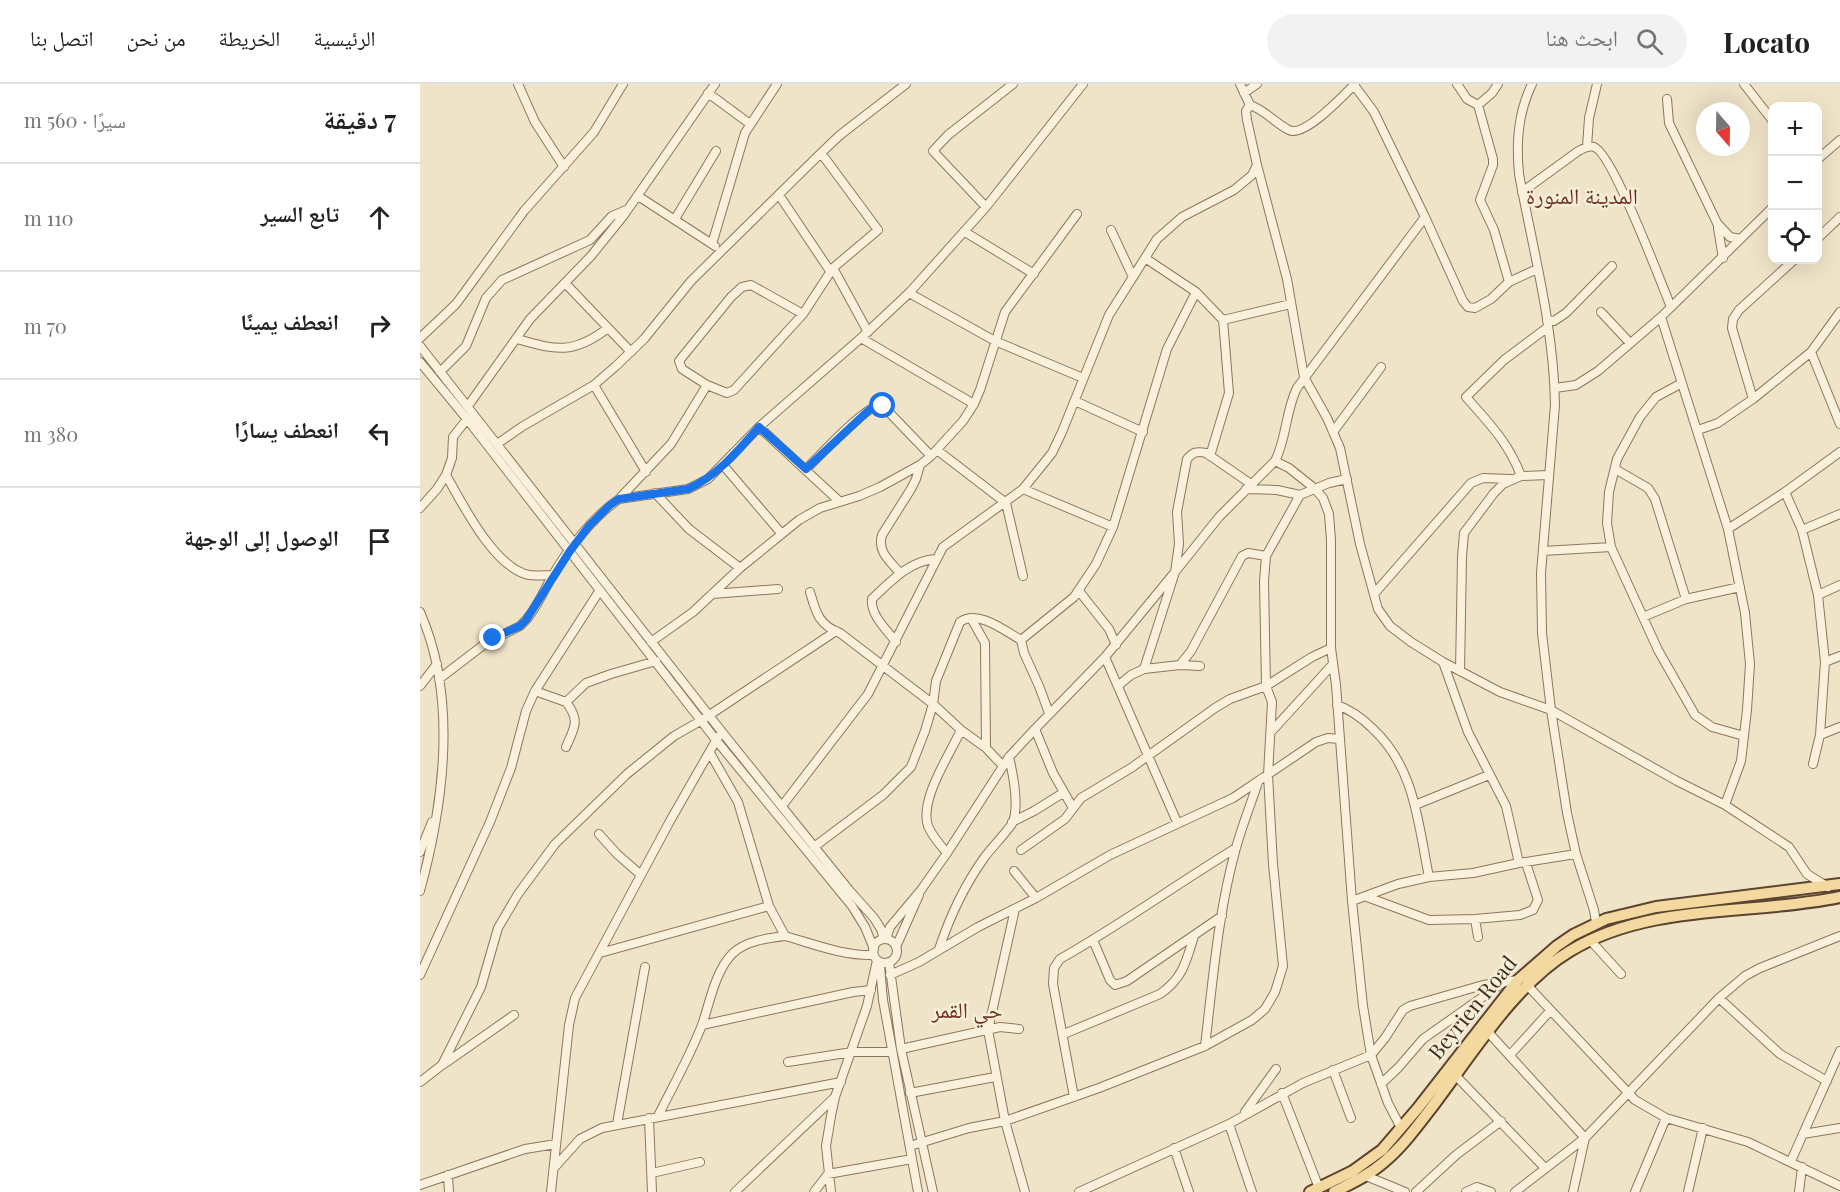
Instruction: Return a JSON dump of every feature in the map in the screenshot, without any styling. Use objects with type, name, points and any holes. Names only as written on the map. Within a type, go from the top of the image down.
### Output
[{"type":"main road","name":"Beyrien Road","points":[[1314,1190],[1367,1162],[1401,1128],[1522,982],[1557,946],[1601,921],[1656,907],[1840,885]]},
{"type":"main road","name":"Beyrien Road","points":[[1334,1192],[1366,1176],[1400,1148],[1488,1032],[1522,982],[1590,940],[1612,930],[1650,920],[1840,897]]},
{"type":"street","points":[[518,84],[535,122],[564,167]]},
{"type":"street","points":[[420,338],[456,304],[524,211],[594,132],[623,84]]},
{"type":"street","points":[[468,406],[530,319],[591,256],[638,196],[715,84]]},
{"type":"street","points":[[712,244],[739,151],[750,124],[777,84]]},
{"type":"street","points":[[497,444],[523,426],[594,385],[632,352],[720,250],[840,135],[906,84]]},
{"type":"street","points":[[986,207],[933,151],[944,139],[1012,84]]},
{"type":"street","points":[[619,499],[688,489],[708,479],[759,427],[864,335],[909,292],[986,207],[1083,84]]},
{"type":"street","points":[[1240,84],[1250,105],[1264,111],[1288,130],[1297,131],[1308,127],[1355,85],[1374,112],[1463,301],[1468,307],[1475,308],[1483,305],[1509,282],[1537,269]]},
{"type":"street","points":[[1244,93],[1257,84]]},
{"type":"street","points":[[1457,84],[1467,99],[1478,105],[1493,159],[1493,165],[1480,200],[1494,230],[1509,282]]},
{"type":"street","points":[[1478,105],[1492,93],[1498,84]]},
{"type":"street","points":[[1532,84],[1524,101],[1517,135],[1518,164],[1547,324],[1555,388],[1540,573],[1542,633],[1567,813],[1576,854],[1594,910],[1601,921]]},
{"type":"street","points":[[1587,147],[1589,118],[1597,84]]},
{"type":"street","points":[[1744,84],[1768,114]]},
{"type":"street","points":[[708,93],[750,124]]},
{"type":"street","points":[[1666,99],[1669,123],[1717,223],[1723,258]]},
{"type":"street","points":[[1250,105],[1246,111],[1247,120],[1287,279],[1304,377],[1340,448],[1360,544],[1381,616],[1390,626],[1443,662],[1507,695],[1551,710],[1677,781],[1725,805],[1789,847],[1807,874],[1828,887]]},
{"type":"street","points":[[1821,156],[1840,140]]},
{"type":"street","points":[[1522,192],[1551,169],[1587,147],[1594,147],[1600,151],[1617,176],[1671,307]]},
{"type":"street","points":[[675,219],[716,151]]},
{"type":"street","points":[[802,314],[751,285],[742,287],[679,361],[682,369],[707,385],[727,393],[734,390],[802,314],[832,270],[878,230],[821,153]]},
{"type":"street","points":[[782,806],[873,686],[943,547],[1023,489],[1052,453],[1109,315],[1157,239],[1171,225],[1191,211],[1234,190],[1252,175],[1257,165]]},
{"type":"street","points":[[778,195],[832,270],[864,335],[974,404]]},
{"type":"street","points":[[638,196],[720,250]]},
{"type":"street","points":[[431,375],[439,371],[466,346],[486,298],[502,280],[590,240],[612,216],[627,210]]},
{"type":"street","points":[[1555,388],[1567,388],[1588,379],[1661,317],[1771,210]]},
{"type":"street","points":[[651,642],[693,612],[781,532],[810,513],[880,487],[920,465],[934,453],[963,421],[974,404],[1005,312],[1077,214]]},
{"type":"street","points":[[918,1192],[882,997],[877,943],[885,939],[894,921],[921,891],[1009,757],[1116,645],[1219,517],[1275,461],[1281,451],[1289,406],[1304,377],[1425,217]]},
{"type":"street","points":[[1822,234],[1840,217]]},
{"type":"street","points":[[1717,223],[1730,237],[1740,240]]},
{"type":"street","points":[[1111,230],[1133,277]]},
{"type":"street","points":[[965,232],[1034,274]]},
{"type":"street","points":[[1145,258],[1196,292],[1223,320],[1228,393],[1210,456]]},
{"type":"street","points":[[1753,399],[1732,328],[1733,318],[1738,309],[1789,264]]},
{"type":"street","points":[[1517,478],[1513,457],[1503,441],[1480,411],[1466,398],[1504,360],[1547,324],[1566,313],[1612,266]]},
{"type":"street","points":[[565,283],[632,352]]},
{"type":"street","points":[[909,292],[995,341],[1083,378]]},
{"type":"street","points":[[1022,640],[1061,609],[1079,591],[1096,564],[1113,527],[1167,349],[1196,292]]},
{"type":"street","points":[[1223,320],[1291,303]]},
{"type":"street","points":[[1601,312],[1630,343]]},
{"type":"street","points":[[1698,430],[1718,423],[1753,399],[1811,352],[1840,312]]},
{"type":"street","points":[[1661,317],[1728,529],[1745,613],[1750,664],[1744,736],[1741,760],[1725,805]]},
{"type":"street","points":[[517,339],[545,347],[562,348],[586,343],[608,328]]},
{"type":"street","points":[[420,346],[497,444],[573,548],[600,590],[656,661],[705,718],[722,732],[874,918],[885,939],[896,947]]},
{"type":"street","points":[[1811,352],[1837,402],[1840,424]]},
{"type":"street","points":[[420,362],[651,642],[705,718],[716,740],[852,906],[865,927],[879,958],[890,975],[901,1049],[933,1192]]},
{"type":"street","points":[[1333,432],[1381,367]]},
{"type":"street","points":[[1682,383],[1656,397],[1640,417],[1617,459],[1609,492],[1606,524],[1611,547],[1658,650],[1695,715],[1712,727],[1744,736]]},
{"type":"street","points":[[594,385],[646,472]]},
{"type":"street","points":[[439,679],[486,643],[520,626],[534,611],[553,575],[589,526],[646,472],[679,433],[707,385]]},
{"type":"street","points":[[1075,401],[1143,432]]},
{"type":"street","points":[[806,469],[867,412],[879,405],[883,406],[934,453],[1005,503],[1023,576]]},
{"type":"street","points":[[420,508],[446,475],[452,458],[453,437],[466,418]]},
{"type":"street","points":[[759,427],[839,501]]},
{"type":"street","points":[[1144,669],[1175,572],[1179,544],[1177,512],[1187,459],[1197,451],[1210,456],[1249,486],[1300,495]]},
{"type":"street","points":[[1728,529],[1785,492],[1840,452]]},
{"type":"street","points":[[1275,461],[1289,468],[1314,488],[1326,504],[1330,525],[1331,648],[1363,1006],[1371,1055],[1392,1112],[1401,1128]]},
{"type":"street","points":[[723,465],[781,532]]},
{"type":"street","points":[[900,573],[879,546],[882,535],[916,479],[920,465]]},
{"type":"street","points":[[1615,470],[1648,488],[1655,500],[1686,599]]},
{"type":"street","points":[[446,475],[474,523],[505,561],[529,575],[553,575]]},
{"type":"street","points":[[1374,594],[1471,483],[1484,477],[1517,478],[1548,475]]},
{"type":"street","points":[[1460,671],[1461,557],[1464,533],[1494,493],[1503,484],[1517,478]]},
{"type":"street","points":[[910,1146],[969,1128],[1005,1121],[1074,1097],[1204,1046],[1252,1020],[1275,992],[1281,975],[1283,955],[1273,864],[1269,775],[1272,702],[1266,686],[1264,581],[1266,556],[1300,495],[1314,488],[1347,479]]},
{"type":"street","points":[[1023,489],[1113,527]]},
{"type":"street","points":[[1785,492],[1802,530],[1818,595],[1825,662],[1820,735],[1813,764]]},
{"type":"street","points":[[655,493],[689,529],[740,568]]},
{"type":"street","points":[[1802,530],[1840,514]]},
{"type":"street","points":[[1543,551],[1611,547]]},
{"type":"street","points":[[1180,665],[1191,651],[1242,556],[1248,553],[1266,556]]},
{"type":"street","points":[[896,642],[877,617],[871,603],[872,599],[900,573],[925,560],[936,559]]},
{"type":"street","points":[[1818,595],[1840,585]]},
{"type":"street","points":[[1643,617],[1686,599],[1740,587]]},
{"type":"street","points":[[712,594],[778,589]]},
{"type":"street","points":[[420,975],[494,813],[526,711],[535,691],[600,590]]},
{"type":"street","points":[[1079,591],[1109,629],[1116,645]]},
{"type":"street","points":[[810,592],[818,617],[933,704],[961,730],[986,748],[1003,766]]},
{"type":"street","points":[[420,613],[439,679],[443,734],[433,838],[420,891]]},
{"type":"street","points":[[814,847],[883,795],[911,767],[933,704],[936,681],[960,622],[965,618],[983,619],[1022,640]]},
{"type":"street","points":[[971,618],[984,638],[985,644],[986,748]]},
{"type":"street","points":[[442,1065],[481,987],[498,928],[518,894],[555,844],[627,774],[684,729],[705,718],[836,631]]},
{"type":"street","points":[[1022,640],[1024,653],[1049,713]]},
{"type":"street","points":[[1021,850],[1065,819],[1081,798],[1148,757],[1222,704],[1266,686],[1316,654],[1331,648]]},
{"type":"street","points":[[1825,662],[1840,656]]},
{"type":"street","points":[[1105,657],[1177,822]]},
{"type":"street","points":[[566,702],[586,683],[656,661]]},
{"type":"street","points":[[1367,897],[1429,920],[1520,915],[1533,910],[1537,905],[1538,896],[1523,863],[1506,806],[1468,732],[1443,662]]},
{"type":"street","points":[[420,686],[436,664]]},
{"type":"street","points":[[1271,732],[1333,664]]},
{"type":"street","points":[[1119,685],[1131,675],[1144,669],[1180,665],[1200,666]]},
{"type":"street","points":[[535,691],[566,702],[575,714],[575,724],[566,747]]},
{"type":"street","points":[[1337,705],[1359,716],[1395,753],[1406,774],[1415,805],[1429,877]]},
{"type":"street","points":[[1820,735],[1840,727]]},
{"type":"street","points":[[1035,729],[1063,793],[1073,808]]},
{"type":"street","points":[[947,853],[930,830],[926,811],[936,783],[961,730]]},
{"type":"street","points":[[551,1192],[575,998],[722,732]]},
{"type":"street","points":[[890,975],[909,968],[939,949],[1036,898],[1110,855],[1233,798],[1316,742],[1328,738],[1340,739]]},
{"type":"street","points":[[710,753],[738,802],[769,906],[785,936]]},
{"type":"street","points":[[1009,757],[1014,784],[1012,822]]},
{"type":"street","points":[[1415,805],[1489,775]]},
{"type":"street","points":[[1204,1046],[1222,916],[1236,848],[1258,782]]},
{"type":"street","points":[[939,949],[952,912],[990,849],[1012,822],[1063,793]]},
{"type":"street","points":[[420,852],[435,815]]},
{"type":"street","points":[[599,834],[641,875]]},
{"type":"street","points":[[1074,1097],[1053,984],[1054,968],[1060,959],[1094,940],[1166,891],[1236,848]]},
{"type":"street","points":[[1352,901],[1398,884],[1429,877],[1473,873],[1576,854]]},
{"type":"street","points":[[1014,871],[1036,898]]},
{"type":"street","points":[[652,1192],[654,1117],[702,1025],[714,987],[734,952],[768,938],[785,936],[841,952],[879,958],[896,956],[896,947],[921,891]]},
{"type":"street","points":[[600,953],[769,906]]},
{"type":"street","points":[[1015,909],[988,1030],[1005,1121],[1025,1192]]},
{"type":"street","points":[[1094,940],[1107,974],[1115,985],[1127,981],[1222,916]]},
{"type":"street","points":[[1475,919],[1478,937]]},
{"type":"street","points":[[1064,1034],[1160,994],[1174,984],[1186,962],[1194,936]]},
{"type":"street","points":[[1515,1192],[1544,1167],[1586,1138],[1719,998],[1751,972],[1840,936]]},
{"type":"street","points":[[1590,940],[1621,974]]},
{"type":"street","points":[[831,1192],[826,1146],[835,1097],[869,999],[879,958]]},
{"type":"street","points":[[617,1124],[645,967]]},
{"type":"street","points":[[1381,1084],[1423,1039],[1506,981]]},
{"type":"street","points":[[1079,1192],[1229,1124],[1282,1093],[1371,1055],[1407,1008],[1506,981],[1522,982],[1627,1093],[1666,1118],[1748,1142],[1840,1186]]},
{"type":"street","points":[[702,1025],[871,990]]},
{"type":"street","points":[[869,999],[892,993]]},
{"type":"street","points":[[1719,998],[1780,1054],[1827,1081]]},
{"type":"street","points":[[1510,1055],[1550,1011]]},
{"type":"street","points":[[420,1082],[514,1015]]},
{"type":"street","points":[[901,1049],[1000,1027],[1019,1029]]},
{"type":"street","points":[[1488,1032],[1586,1138]]},
{"type":"street","points":[[788,1062],[852,1052],[892,1052]]},
{"type":"street","points":[[1791,1161],[1839,1054]]},
{"type":"street","points":[[1243,1115],[1276,1069]]},
{"type":"street","points":[[1333,1070],[1351,1118]]},
{"type":"street","points":[[1455,1076],[1544,1167]]},
{"type":"street","points":[[910,1093],[995,1077]]},
{"type":"street","points":[[554,1168],[580,1139],[602,1128],[841,1082]]},
{"type":"street","points":[[1282,1093],[1314,1190]]},
{"type":"street","points":[[735,1192],[835,1097]]},
{"type":"street","points":[[1635,1192],[1666,1118]]},
{"type":"street","points":[[1416,1192],[1456,1155],[1501,1121]]},
{"type":"street","points":[[1229,1124],[1252,1192]]},
{"type":"street","points":[[1688,1192],[1702,1128]]},
{"type":"street","points":[[1803,1134],[1840,1128]]},
{"type":"street","points":[[1573,1192],[1586,1138]]},
{"type":"street","points":[[420,1185],[525,1149],[556,1144]]},
{"type":"street","points":[[1174,1148],[1189,1192]]},
{"type":"street","points":[[814,1192],[828,1174],[912,1160]]},
{"type":"street","points":[[652,1173],[700,1162]]},
{"type":"street","points":[[1798,1192],[1802,1167]]},
{"type":"street","points":[[448,1175],[449,1192]]},
{"type":"street","points":[[1366,1176],[1405,1192]]},
{"type":"street","points":[[1103,1181],[1106,1192]]},
{"type":"street","points":[[1380,1182],[1384,1192]]},
{"type":"street","points":[[1466,1192],[1477,1187],[1491,1192]]},
{"type":"district","name":"المدينة المنورة","points":[[1582,196]]},
{"type":"district","name":"حي القمر","points":[[967,1010]]},
{"type":"route","points":[[493,638],[520,626],[526,620],[534,611],[553,575],[589,526],[619,499],[696,486],[708,479],[759,427],[806,469],[874,406],[883,406]]}]
